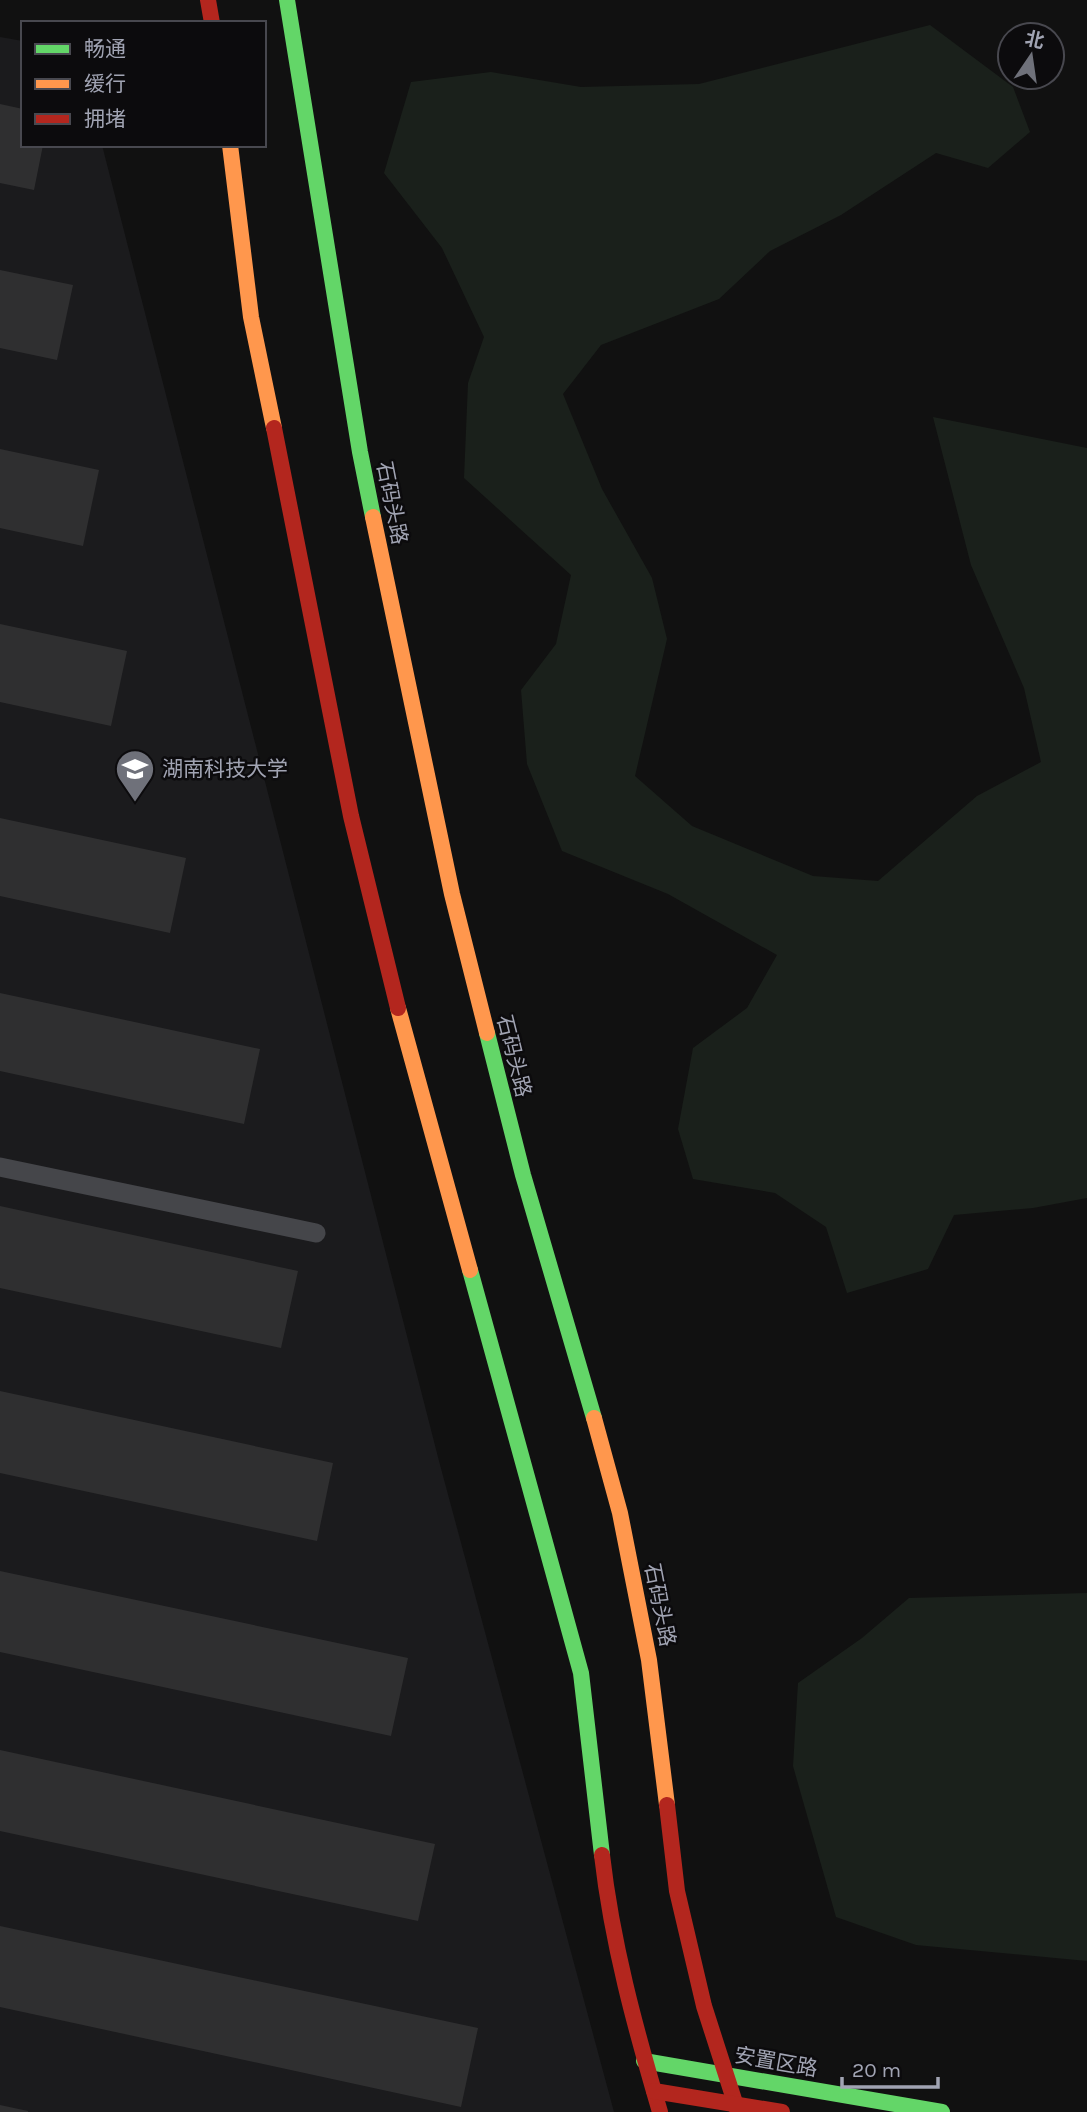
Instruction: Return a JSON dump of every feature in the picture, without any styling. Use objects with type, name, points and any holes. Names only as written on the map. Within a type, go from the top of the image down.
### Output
[{"type":"main road","points":[[208,0],[212,21]]},
{"type":"main road","name":"石码头路","points":[[287,0],[360,453],[404,673],[452,894],[519,1162],[620,1513],[649,1660],[677,1891],[704,2006],[736,2108]]},
{"type":"main road","points":[[230,147],[251,317],[351,816],[401,1022],[580,1673],[608,1906],[633,2022],[660,2112]]},
{"type":"main road","name":"安置区路","points":[[644,2061],[942,2112]]},
{"type":"main road","points":[[654,2091],[736,2108],[782,2112]]},
{"type":"lane","points":[[0,1167],[316,1233]]},
{"type":"shaded area","points":[[930,25],[996,74],[996,91],[1015,91],[1030,132],[988,168],[936,153],[841,215],[770,251],[719,299],[601,345],[563,394],[602,489],[652,578],[667,639],[635,776],[692,826],[813,876],[878,881],[977,796],[1041,762],[1024,688],[971,565],[933,417],[1087,448],[1087,1198],[1033,1208],[954,1215],[928,1269],[847,1293],[826,1227],[775,1193],[693,1179],[678,1129],[693,1048],[747,1008],[777,955],[668,894],[562,851],[527,764],[521,690],[556,644],[571,575],[464,478],[468,383],[484,337],[442,248],[384,173],[411,82],[491,72],[581,87],[699,84]]},
{"type":"shaded area","name":"湖南科技大学","points":[[0,37],[21,41],[21,147],[103,147],[439,1461],[614,2112],[0,2112]]},
{"type":"shaded area","points":[[1087,1593],[1087,1961],[916,1945],[836,1917],[793,1766],[798,1683],[862,1638],[909,1598]]},
{"type":"building","points":[[0,104],[21,109],[21,147],[43,147],[34,190],[0,183]]},
{"type":"building","points":[[0,270],[73,285],[57,360],[0,348]]},
{"type":"building","points":[[0,449],[99,470],[83,546],[0,528]]},
{"type":"building","points":[[0,624],[127,651],[111,726],[0,702]]},
{"type":"building","points":[[0,818],[186,858],[170,933],[0,896]]},
{"type":"building","points":[[0,993],[260,1049],[244,1124],[0,1071]]},
{"type":"building","points":[[0,1206],[298,1271],[281,1348],[0,1288]]},
{"type":"building","points":[[0,1391],[333,1463],[317,1541],[0,1473]]},
{"type":"building","points":[[0,1571],[408,1658],[391,1736],[0,1652]]},
{"type":"building","points":[[0,1750],[435,1844],[418,1921],[0,1831]]},
{"type":"building","points":[[0,1926],[478,2028],[461,2107],[0,2007]]},
{"type":"building","points":[[0,2105],[28,2111],[28,2112],[0,2112]]},
{"type":"traffic: fast","points":[[287,0],[360,452],[373,517]]},
{"type":"traffic: fast","points":[[487,1033],[523,1175],[594,1418]]},
{"type":"traffic: fast","points":[[470,1270],[581,1673],[602,1855]]},
{"type":"traffic: fast","points":[[644,2061],[942,2112]]},
{"type":"traffic: slow","points":[[230,147],[251,317],[274,428]]},
{"type":"traffic: slow","points":[[373,517],[452,894],[487,1033]]},
{"type":"traffic: slow","points":[[398,1008],[470,1270]]},
{"type":"traffic: slow","points":[[594,1418],[620,1513],[649,1660],[667,1805]]},
{"type":"traffic: jam","points":[[208,0],[212,21]]},
{"type":"traffic: jam","points":[[274,428],[351,816],[398,1008]]},
{"type":"traffic: jam","points":[[667,1805],[677,1891],[704,2006],[738,2112]]},
{"type":"traffic: jam","points":[[602,1855],[625,1985],[660,2112]]},
{"type":"traffic: jam","points":[[654,2091],[782,2112]]},
{"type":"place","name":"湖南科技大学","points":[[135,803]]}]
